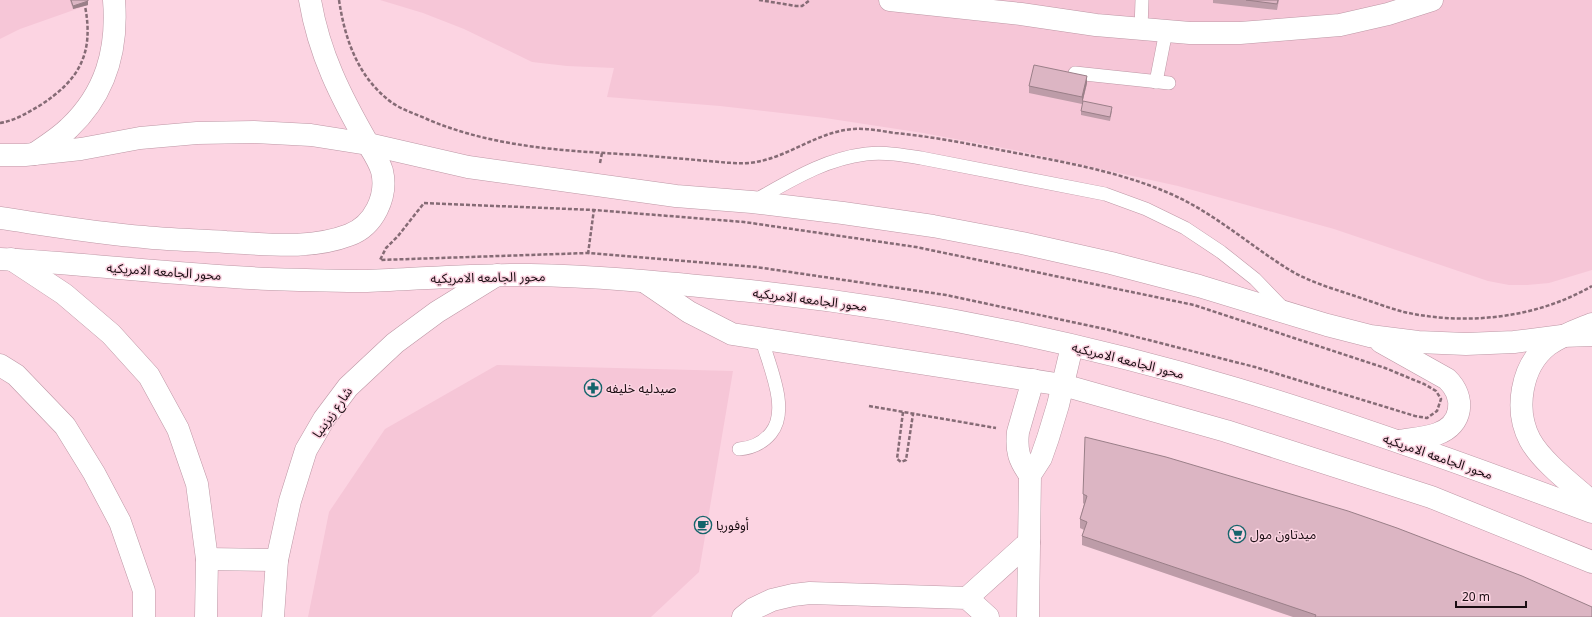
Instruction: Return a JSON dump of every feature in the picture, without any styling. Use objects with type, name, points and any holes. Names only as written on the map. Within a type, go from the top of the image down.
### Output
[{"type":"main road","points":[[34,154],[68,129],[82,115],[104,80],[114,40],[116,19],[114,0]]},
{"type":"main road","points":[[0,218],[145,238],[275,245],[307,244],[336,239],[351,235],[364,226],[374,215],[380,201],[383,186],[382,171],[376,156],[340,94],[328,68],[319,40],[310,0]]},
{"type":"main road","points":[[890,0],[1022,7],[1096,25],[1190,33],[1240,33],[1340,25],[1388,14],[1432,0]]},
{"type":"main road","points":[[0,155],[34,154],[81,149],[140,138],[197,133],[254,132],[304,135],[368,144],[435,161],[468,167],[676,196],[752,202],[866,216],[1022,243],[1163,276],[1327,325],[1370,336],[1418,342],[1466,344],[1514,342],[1562,336],[1592,335]]},
{"type":"main road","points":[[6,259],[64,294],[110,334],[149,376],[178,429],[197,484],[207,559],[206,617]]},
{"type":"main road","name":"محور الجامعه الامريكيه","points":[[6,259],[266,279],[364,281],[497,275],[534,275],[645,282],[752,292],[860,305],[966,324],[1072,346],[1154,366],[1236,389],[1396,441],[1513,482],[1592,512]]},
{"type":"main road","name":"شارع زيزينيا","points":[[273,617],[277,560],[290,501],[306,450],[324,419],[348,387],[395,343],[437,312],[497,275]]},
{"type":"main road","points":[[645,282],[689,312],[732,334],[762,340],[1063,385],[1226,431],[1431,497],[1592,562]]},
{"type":"main road","points":[[1592,324],[1562,336],[1547,346],[1533,361],[1525,380],[1521,400],[1522,420],[1530,439],[1541,456],[1592,502]]},
{"type":"main road","points":[[1370,336],[1447,379],[1454,386],[1458,395],[1460,405],[1458,415],[1453,424],[1445,431],[1435,435],[1396,441]]},
{"type":"main road","points":[[1028,617],[1030,475],[1041,458],[1058,405],[1072,346]]},
{"type":"main road","points":[[0,365],[16,375],[64,426],[94,473],[120,522],[144,592],[144,617]]},
{"type":"main road","points":[[1030,475],[1021,463],[1018,450],[1018,432],[1033,380]]},
{"type":"main road","points":[[967,598],[1029,542]]},
{"type":"main road","points":[[207,559],[277,560]]},
{"type":"main road","points":[[743,617],[753,609],[772,600],[810,593],[967,598],[988,617]]},
{"type":"lane","points":[[1141,29],[1142,0]]},
{"type":"lane","points":[[1156,82],[1166,31]]},
{"type":"lane","points":[[1075,72],[1169,83]]},
{"type":"lane","points":[[752,202],[815,168],[841,159],[867,154],[894,154],[921,158],[1105,194],[1152,212],[1185,228],[1215,248],[1255,279],[1287,312]]},
{"type":"lane","points":[[739,449],[748,448],[766,439],[776,427],[780,413],[779,398],[762,340]]},
{"type":"path","points":[[339,0],[344,32],[350,48],[359,64],[378,89],[390,100],[400,107],[439,124],[502,142],[536,148],[738,164],[766,160],[780,156],[805,142],[839,130],[858,129],[924,135],[1091,168],[1142,183],[1195,206],[1290,270],[1308,279],[1326,287],[1402,311],[1447,318],[1473,319],[1498,316],[1545,306],[1566,299],[1592,286]]},
{"type":"path","points":[[759,0],[796,6],[802,6],[810,0]]},
{"type":"path","points":[[0,123],[8,122],[28,113],[46,101],[64,87],[79,70],[85,54],[88,38],[88,24],[85,6]]},
{"type":"path","points":[[585,278],[602,153]]},
{"type":"path","points":[[424,203],[594,210],[744,222],[916,247],[1186,304],[1385,368],[1424,384],[1436,391],[1440,399],[1437,411],[1427,418],[1415,416],[1248,365],[1105,329],[946,295],[756,267],[588,253],[380,260],[386,248],[398,236],[424,203]]},
{"type":"path","points":[[869,406],[1018,432]]},
{"type":"path","points":[[903,412],[897,459],[901,462],[906,460],[912,414]]},
{"type":"shaded area","points":[[0,0],[87,0],[88,5],[20,29],[0,39]]},
{"type":"shaded area","points":[[380,0],[1592,0],[1592,270],[1549,283],[1509,285],[1488,281],[1334,229],[1178,186],[1019,151],[923,133],[825,118],[720,106],[607,97],[614,68],[567,66],[532,62],[464,29],[423,13]]},
{"type":"shaded area","points":[[497,365],[733,371],[699,572],[651,617],[308,617],[329,512],[385,429]]},
{"type":"building","points":[[71,0],[88,0],[88,1],[73,6]]},
{"type":"building","points":[[1246,0],[1278,0],[1277,4]]},
{"type":"building","points":[[1034,65],[1087,76],[1082,97],[1029,86]]},
{"type":"building","points":[[1083,101],[1112,107],[1110,117],[1081,111]]},
{"type":"building","name":"ميدتاون مول","points":[[1085,437],[1166,457],[1348,511],[1397,528],[1522,576],[1592,607],[1592,617],[1315,617],[1316,615],[1082,536],[1087,522],[1080,519],[1087,496],[1083,494]]},
{"type":"place","name":"صيدليه خليفه","points":[[593,388]]},
{"type":"place","name":"أوفوريا","points":[[703,525]]},
{"type":"place","name":"ميدتاون مول","points":[[1237,534]]}]
